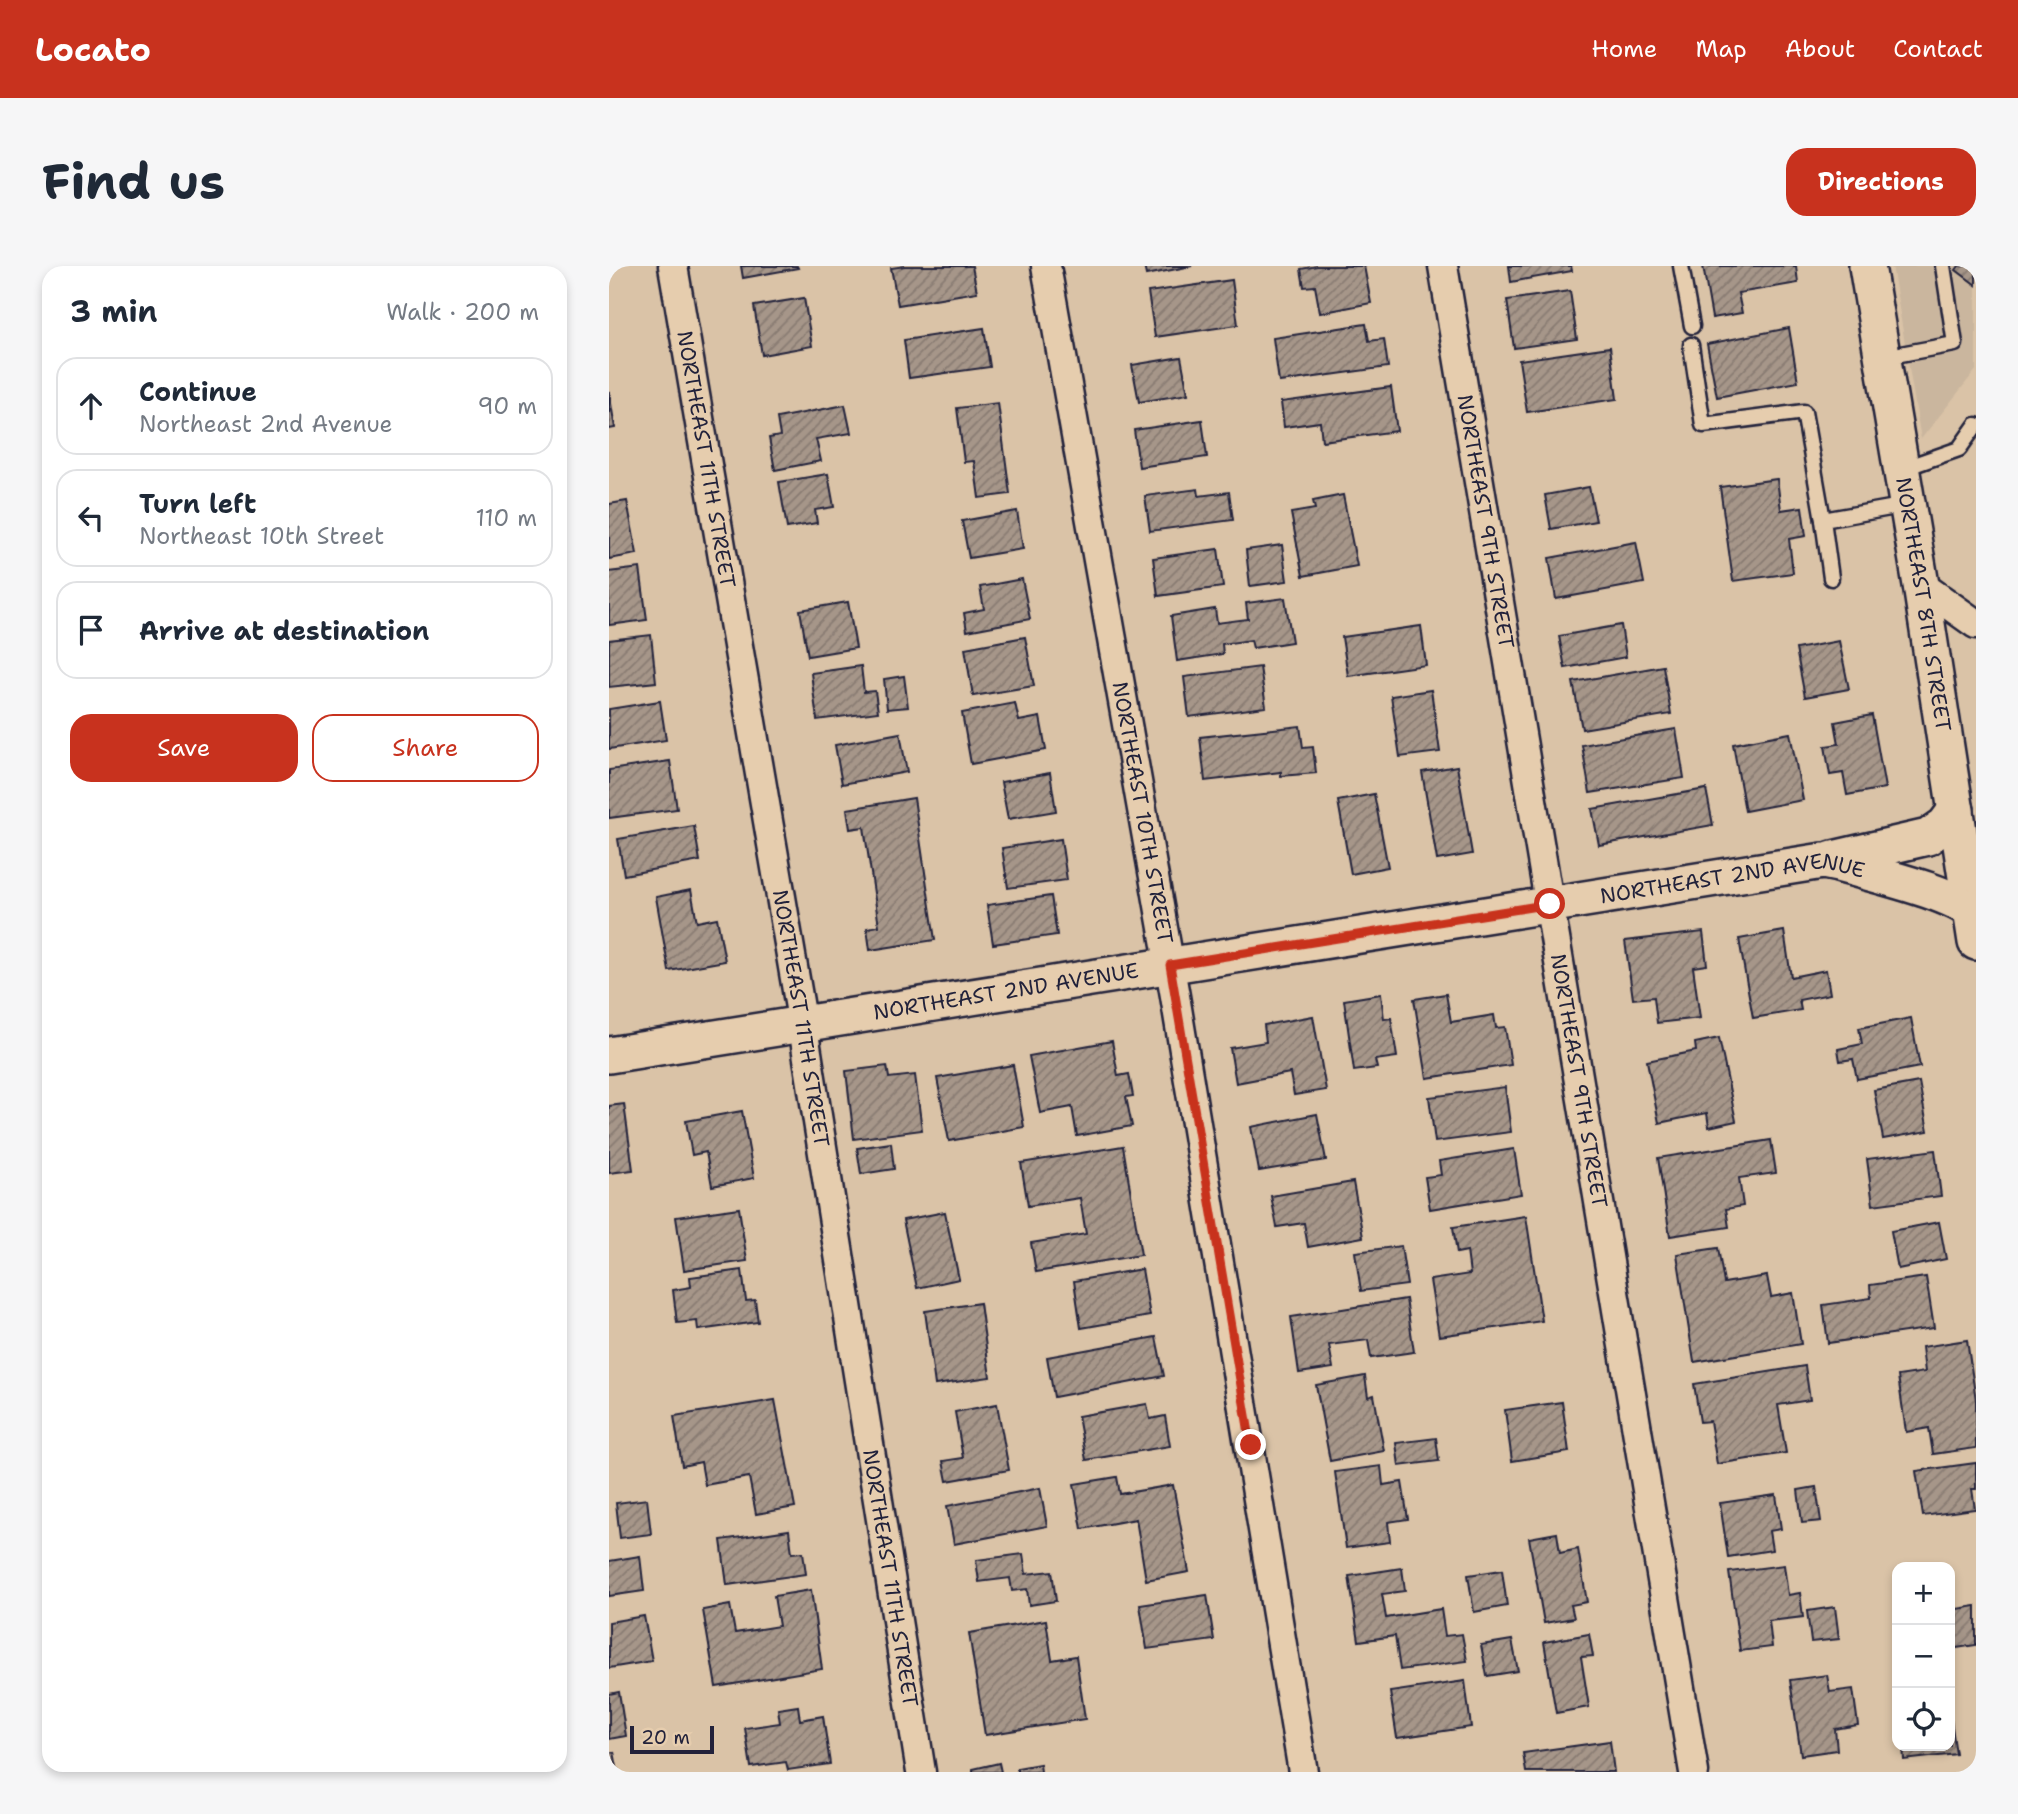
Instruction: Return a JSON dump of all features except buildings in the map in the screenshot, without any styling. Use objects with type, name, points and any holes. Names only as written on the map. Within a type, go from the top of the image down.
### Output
[{"type":"street","name":"NORTHEAST 11TH STREET","points":[[673,266],[802,1024],[921,1772]]},
{"type":"street","name":"NORTHEAST 10TH STREET","points":[[1046,266],[1170,965],[1303,1772]]},
{"type":"street","name":"NORTHEAST 9TH STREET","points":[[1443,266],[1694,1772]]},
{"type":"street","name":"NORTHEAST 8TH STREET","points":[[1867,266],[1921,584],[1974,922]]},
{"type":"street","points":[[1921,584],[1976,624]]},
{"type":"street","points":[[1823,861],[1929,837],[1945,825],[1956,810]]},
{"type":"street","name":"NORTHEAST 2ND AVENUE","points":[[609,1055],[1823,861],[1838,863],[1947,897],[1974,922]]},
{"type":"lane","points":[[1681,266],[1692,326]]},
{"type":"lane","points":[[1882,358],[1955,344],[1943,266]]},
{"type":"lane","points":[[1691,345],[1703,425],[1804,412],[1831,578]]},
{"type":"lane","points":[[1901,470],[1959,449],[1976,425]]},
{"type":"lane","points":[[1823,520],[1907,506]]},
{"type":"shaded area","points":[[1892,266],[1976,266],[1976,370],[1921,439]]},
{"type":"route","points":[[1251,1445],[1170,965],[1550,904]]}]
